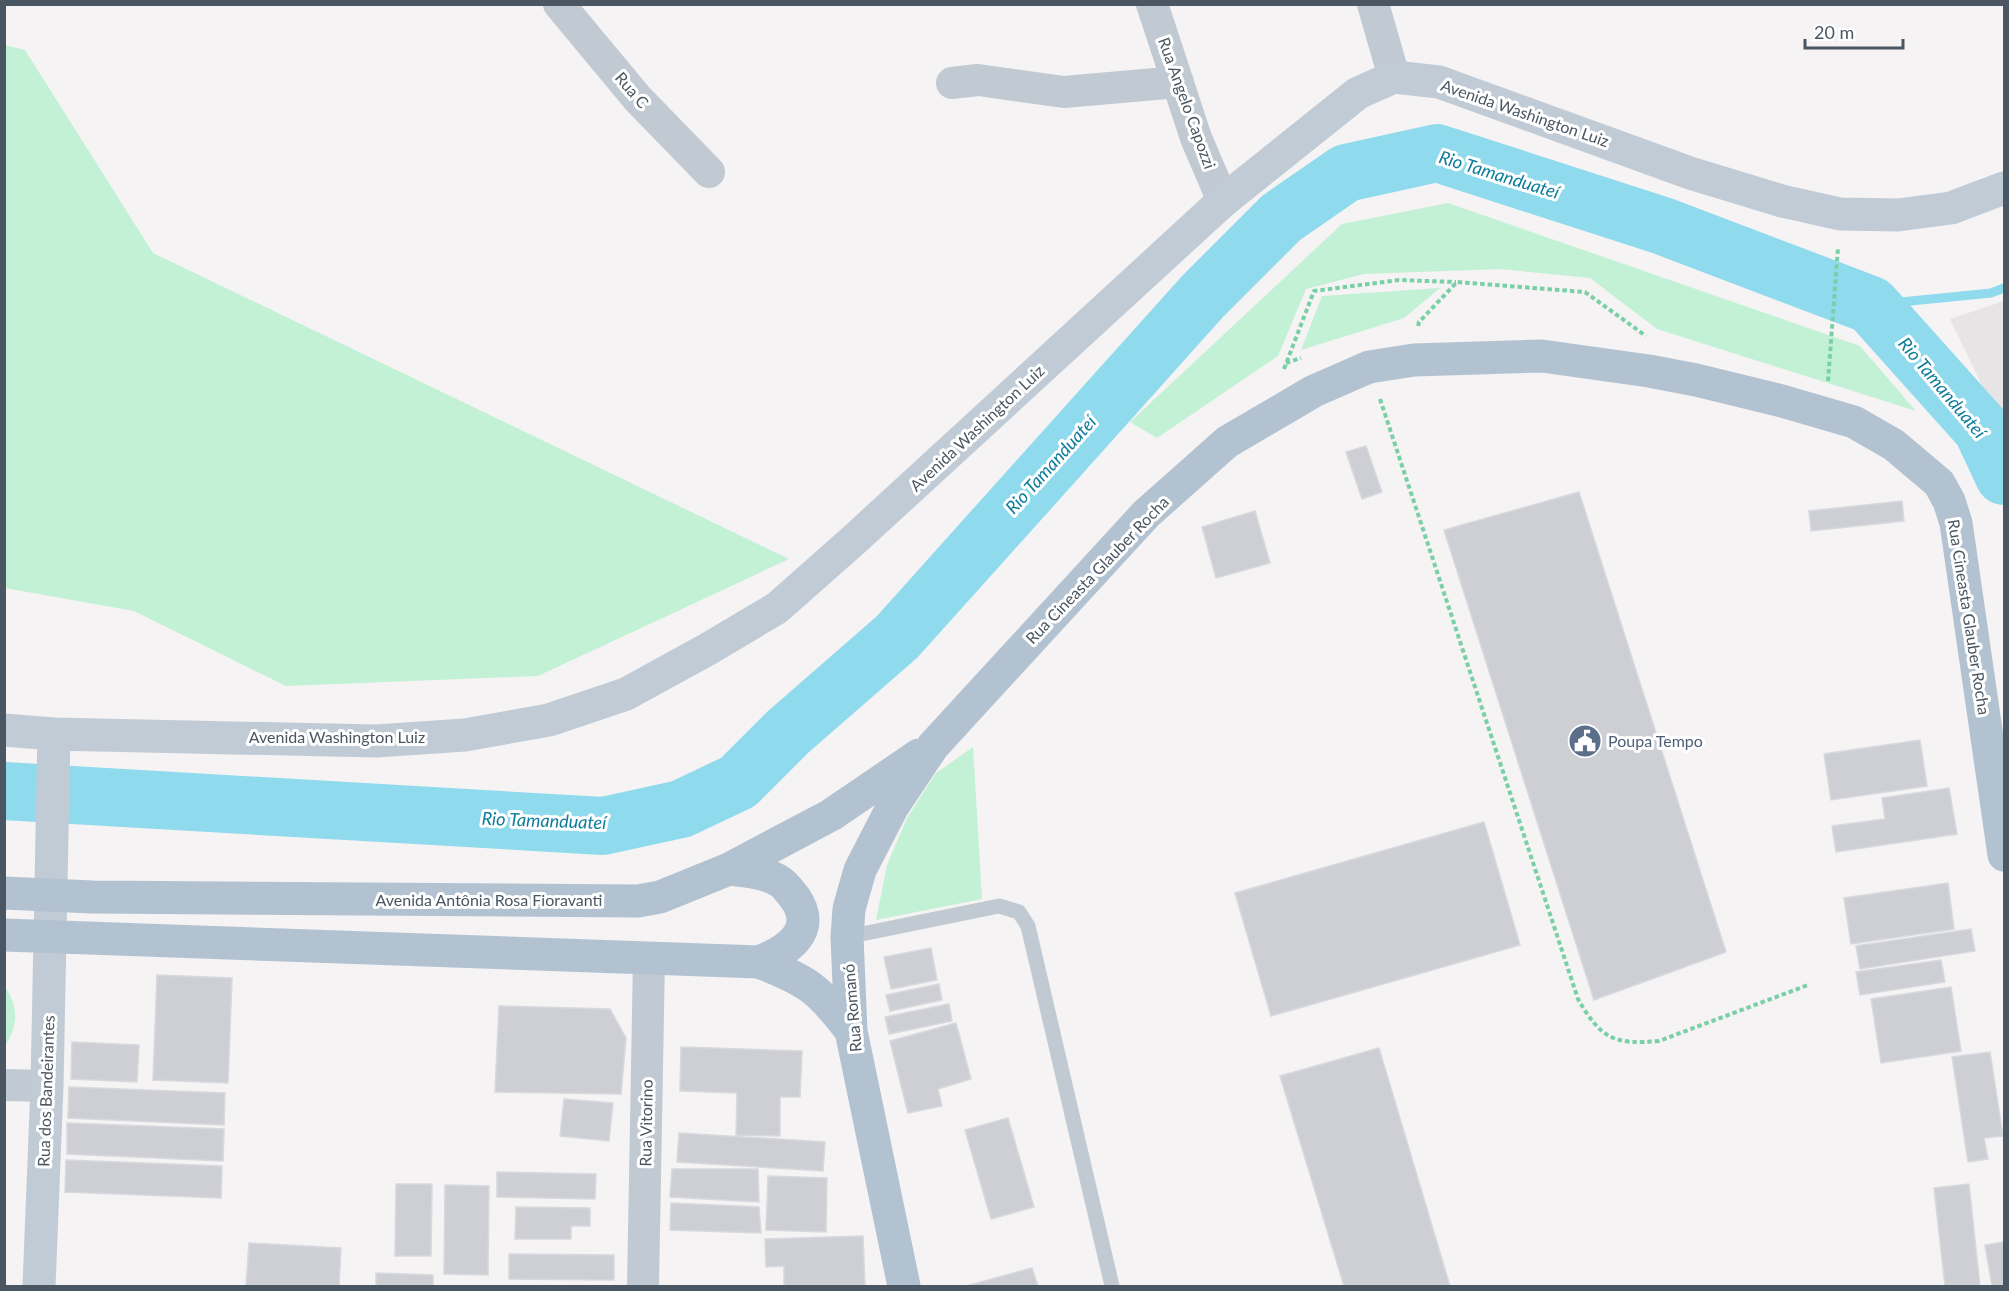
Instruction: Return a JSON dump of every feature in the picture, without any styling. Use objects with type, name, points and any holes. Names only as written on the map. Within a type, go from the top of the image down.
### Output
[{"type":"main road","name":"Rua Cineasta Glauber Rocha","points":[[933,746],[1146,514],[1227,442],[1314,391],[1369,367],[1414,360],[1542,356],[1696,380],[1782,400],[1854,422],[1894,445],[1939,483],[1949,501],[1956,523],[2004,855]]},
{"type":"main road","name":"Avenida Antônia Rosa Fioravanti","points":[[4,893],[51,896],[638,901],[660,897],[729,869],[831,815],[933,746]]},
{"type":"main road","name":"Rua Romanó","points":[[904,1287],[851,1031],[847,937],[849,909],[860,870],[893,806],[933,746]]},
{"type":"main road","points":[[729,869],[779,880],[796,900],[802,913],[802,924],[797,937],[780,954],[759,962]]},
{"type":"main road","points":[[4,935],[759,962],[792,975],[815,988],[830,1003],[851,1031]]},
{"type":"street","name":"Rua C","points":[[559,4],[638,99],[708,172]]},
{"type":"street","name":"Rua Angelo Capozzi","points":[[1152,4],[1196,138],[1223,201]]},
{"type":"street","points":[[1373,4],[1394,77]]},
{"type":"street","name":"Avenida Washington Luiz","points":[[4,730],[54,734],[376,741],[465,735],[549,720],[626,694],[708,650],[777,608],[1223,201],[1358,93],[1394,77],[1438,82],[1690,172],[1782,201],[1840,214],[1898,215],[1951,208],[2004,188]]},
{"type":"street","points":[[952,83],[978,80],[1064,92],[1178,82]]},
{"type":"street","points":[[51,896],[54,734]]},
{"type":"street","name":"Rua dos Bandeirantes","points":[[39,1287],[51,896]]},
{"type":"street","name":"Rua Vitorino","points":[[643,1287],[650,959]]},
{"type":"street","points":[[4,1085],[46,1086]]},
{"type":"lane","points":[[847,937],[999,906],[1019,912],[1028,926],[1112,1287]]},
{"type":"path","points":[[1826,414],[1840,214]]},
{"type":"path","points":[[1271,416],[1286,363],[1314,291],[1399,280],[1585,292],[1648,338]]},
{"type":"path","points":[[1414,360],[1419,322],[1457,282]]},
{"type":"path","points":[[1369,367],[1578,999],[1591,1022],[1611,1038],[1635,1043],[1659,1041],[1808,985]]},
{"type":"shaded area","points":[[2004,301],[2004,431],[1950,319]]},
{"type":"green space","points":[[4,45],[25,50],[153,253],[789,559],[538,676],[286,686],[134,611],[5,588]]},
{"type":"green space","points":[[1448,203],[1860,346],[1916,411],[1657,329],[1590,278],[1500,269],[1364,274],[1306,289],[1278,356],[1157,438],[1130,422],[1342,224]]},
{"type":"green space","points":[[1440,288],[1404,318],[1301,350],[1322,296]]},
{"type":"green space","points":[[973,747],[982,899],[876,920],[887,865],[907,818],[936,773]]},
{"type":"green space","points":[[5,987],[13,1002],[15,1016],[12,1031],[5,1046]]},
{"type":"building","points":[[1366,446],[1382,492],[1362,499],[1346,452]]},
{"type":"building","name":"Poupa Tempo","points":[[1579,492],[1726,952],[1594,1000],[1444,530]]},
{"type":"building","points":[[1902,501],[1904,521],[1811,531],[1809,511]]},
{"type":"building","points":[[1255,511],[1270,563],[1216,578],[1202,527]]},
{"type":"building","points":[[1920,740],[1927,786],[1831,800],[1824,754]]},
{"type":"building","points":[[1949,788],[1957,834],[1836,852],[1832,826],[1885,819],[1882,798]]},
{"type":"building","points":[[1484,822],[1520,945],[1271,1016],[1235,893]]},
{"type":"building","points":[[1948,883],[1954,929],[1851,944],[1844,898]]},
{"type":"building","points":[[1971,929],[1975,951],[1860,969],[1856,946]]},
{"type":"building","points":[[931,948],[937,980],[891,989],[884,957]]},
{"type":"building","points":[[1941,960],[1945,982],[1860,995],[1856,972]]},
{"type":"building","points":[[157,975],[232,978],[228,1083],[153,1080]]},
{"type":"building","points":[[939,984],[942,1000],[890,1011],[886,995]]},
{"type":"building","points":[[1951,987],[1961,1051],[1881,1063],[1871,999]]},
{"type":"building","points":[[949,1004],[952,1021],[889,1034],[885,1017]]},
{"type":"building","points":[[499,1006],[610,1009],[626,1038],[621,1094],[495,1092]]},
{"type":"building","points":[[956,1023],[971,1079],[938,1089],[942,1106],[908,1113],[890,1041]]},
{"type":"building","points":[[72,1042],[139,1045],[137,1082],[71,1079]]},
{"type":"building","points":[[681,1047],[802,1051],[800,1097],[780,1097],[780,1136],[736,1135],[737,1093],[680,1091]]},
{"type":"building","points":[[1379,1048],[1450,1286],[1344,1286],[1280,1076]]},
{"type":"building","points":[[1990,1052],[2003,1136],[1984,1138],[1988,1159],[1968,1162],[1952,1057]]},
{"type":"building","points":[[69,1087],[225,1093],[224,1125],[68,1118]]},
{"type":"building","points":[[564,1099],[613,1103],[609,1141],[560,1136]]},
{"type":"building","points":[[1008,1118],[1034,1207],[991,1219],[965,1130]]},
{"type":"building","points":[[67,1123],[224,1129],[223,1161],[67,1154]]},
{"type":"building","points":[[679,1133],[825,1142],[823,1171],[677,1162]]},
{"type":"building","points":[[66,1160],[222,1166],[221,1198],[65,1192]]},
{"type":"building","points":[[672,1169],[758,1169],[759,1202],[670,1197]]},
{"type":"building","points":[[497,1172],[596,1174],[595,1199],[497,1197]]},
{"type":"building","points":[[768,1176],[827,1178],[826,1232],[766,1230]]},
{"type":"building","points":[[396,1184],[432,1184],[431,1256],[395,1256]]},
{"type":"building","points":[[1969,1184],[1980,1286],[1945,1286],[1934,1188]]},
{"type":"building","points":[[445,1185],[489,1186],[488,1275],[444,1274]]},
{"type":"building","points":[[671,1203],[759,1207],[761,1233],[670,1230]]},
{"type":"building","points":[[516,1207],[590,1208],[590,1226],[571,1226],[571,1239],[515,1239]]},
{"type":"building","points":[[863,1236],[865,1286],[784,1286],[784,1266],[766,1267],[765,1239]]},
{"type":"building","points":[[2004,1242],[2004,1286],[1992,1286],[1985,1245]]},
{"type":"building","points":[[249,1243],[341,1248],[339,1286],[246,1286]]},
{"type":"building","points":[[509,1254],[614,1255],[614,1280],[509,1279]]},
{"type":"building","points":[[1032,1268],[1038,1286],[966,1286]]},
{"type":"building","points":[[376,1273],[433,1275],[433,1286],[376,1286]]},
{"type":"waterway","name":"Rio Tamanduateí","points":[[4,791],[603,826],[681,809],[738,782],[788,732],[897,637],[1203,296],[1281,218],[1346,173],[1437,153],[1663,226],[1871,305],[1982,429],[2004,476]]},
{"type":"waterway","points":[[1871,305],[1991,293],[2004,288]]},
{"type":"place","name":"Poupa Tempo","points":[[1585,741]]}]
